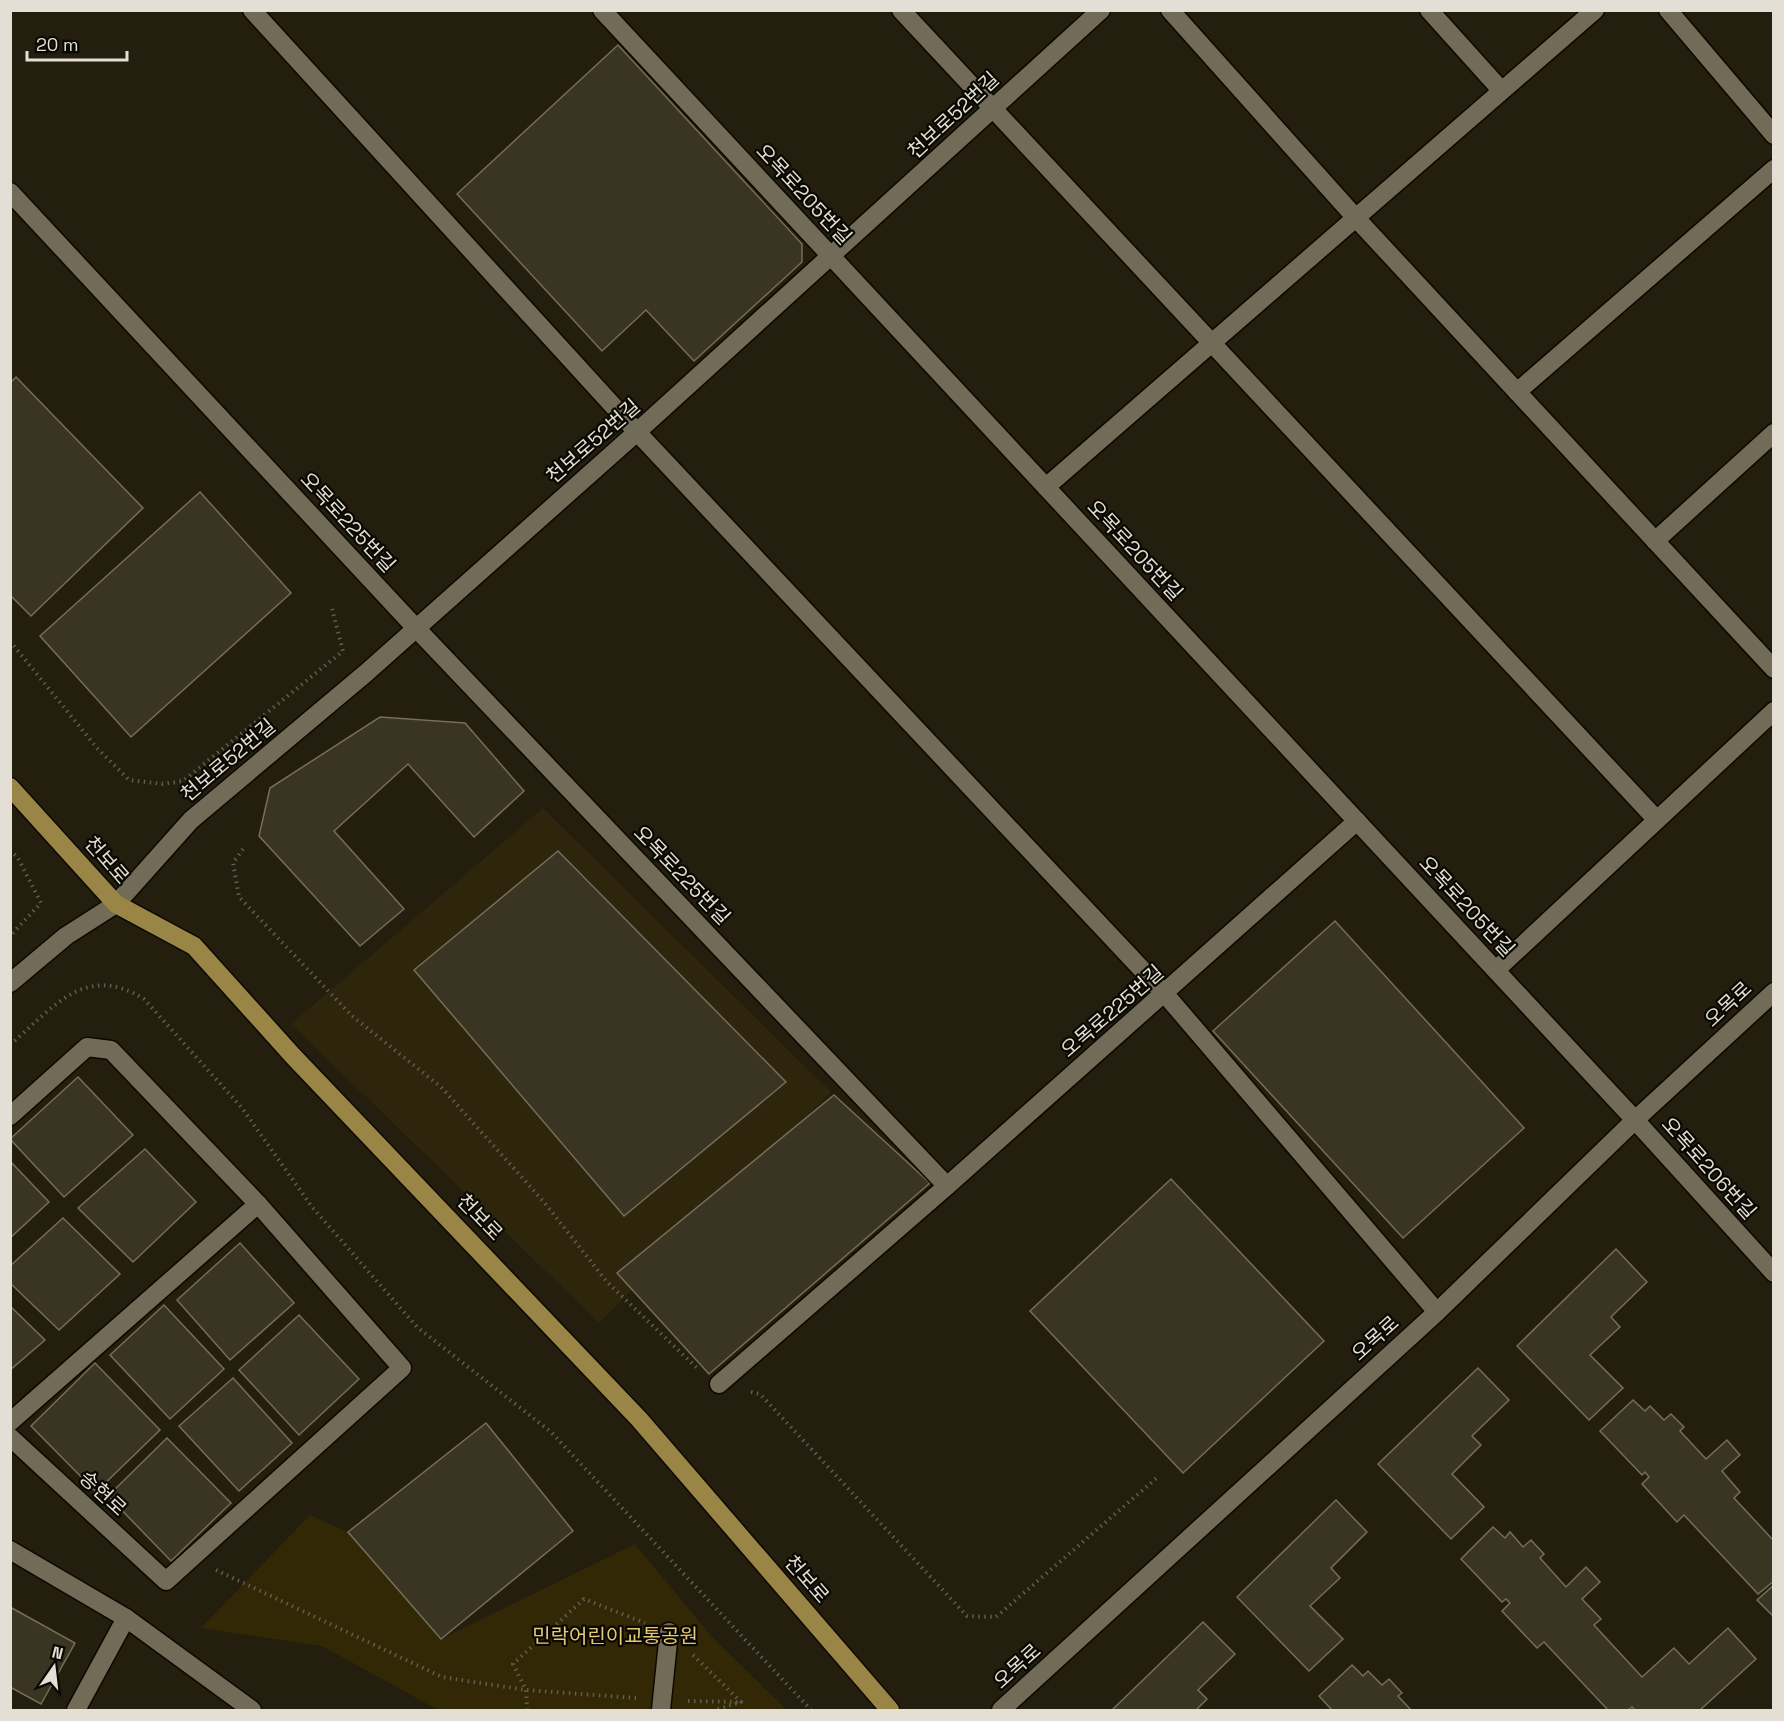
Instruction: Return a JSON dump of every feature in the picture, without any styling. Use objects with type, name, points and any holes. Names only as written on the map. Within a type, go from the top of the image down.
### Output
[{"type":"main road","name":"천보로","points":[[10,787],[116,904],[194,946],[293,1056],[639,1419],[890,1710]]},
{"type":"street","points":[[252,10],[637,432],[1165,994],[1437,1312]]},
{"type":"street","name":"오목로205번길","points":[[602,10],[1635,1120]]},
{"type":"street","points":[[901,10],[1657,820]]},
{"type":"street","name":"천보로52번길","points":[[10,983],[66,936],[116,904],[192,820],[366,673],[415,627],[637,432],[1101,10]]},
{"type":"street","points":[[1170,10],[1355,217],[1773,669]]},
{"type":"street","points":[[1429,10],[1501,90]]},
{"type":"street","points":[[1046,487],[1594,10]]},
{"type":"street","points":[[1668,10],[1773,135]]},
{"type":"street","points":[[1517,392],[1773,169]]},
{"type":"street","name":"오목로225번길","points":[[10,192],[415,627],[947,1186],[1357,821]]},
{"type":"street","points":[[1656,541],[1773,433]]},
{"type":"street","points":[[1496,970],[1773,711]]},
{"type":"street","name":"오목로","points":[[1001,1710],[1437,1312],[1635,1120],[1773,992]]},
{"type":"street","points":[[10,1116],[87,1047],[111,1050],[258,1204],[402,1368],[166,1581]]},
{"type":"street","name":"오목로206번길","points":[[1635,1120],[1773,1273]]},
{"type":"street","points":[[719,1384],[947,1186]]},
{"type":"street","points":[[10,1422],[258,1204]]},
{"type":"street","name":"송현로","points":[[10,1437],[166,1581]]},
{"type":"street","points":[[10,1550],[126,1618],[252,1710]]},
{"type":"street","points":[[76,1710],[126,1618]]},
{"type":"street","points":[[661,1705],[669,1632]]},
{"type":"path","points":[[10,641],[97,748],[129,780],[163,784],[183,781],[343,651],[332,609]]},
{"type":"path","points":[[243,849],[233,863],[239,897],[352,1016],[441,1087],[544,1202],[607,1282],[718,1389],[719,1384],[760,1394],[967,1616],[996,1617],[1159,1476]]},
{"type":"path","points":[[10,850],[18,858],[41,903],[10,936]]},
{"type":"path","points":[[10,1045],[69,993],[104,985],[125,987],[144,999],[242,1108],[312,1207],[417,1327],[551,1432],[811,1710]]},
{"type":"path","points":[[166,1581],[216,1570],[442,1677],[526,1690],[661,1705],[741,1702]]},
{"type":"path","points":[[526,1710],[526,1690],[513,1664],[584,1599],[669,1632],[741,1702]]},
{"type":"path","points":[[715,1710],[741,1702]]},
{"type":"shaded area","points":[[543,808],[831,1092],[599,1323],[291,1024]]},
{"type":"green space","name":"민락어린이교통공원","points":[[310,1515],[348,1532],[441,1639],[635,1544],[713,1638],[787,1710],[438,1710],[322,1646],[201,1628]]},
{"type":"building","points":[[618,45],[802,244],[802,262],[694,361],[646,310],[602,351],[457,194]]},
{"type":"building","points":[[16,377],[143,508],[31,616],[10,595],[10,383]]},
{"type":"building","points":[[200,492],[291,593],[131,737],[40,636]]},
{"type":"building","points":[[380,717],[465,723],[524,791],[474,837],[408,764],[334,831],[404,909],[360,946],[259,836],[270,788]]},
{"type":"building","points":[[558,851],[786,1082],[624,1216],[414,970]]},
{"type":"building","points":[[1335,921],[1524,1128],[1403,1238],[1213,1031]]},
{"type":"building","points":[[78,1077],[133,1135],[64,1197],[10,1139]]},
{"type":"building","points":[[834,1095],[930,1183],[709,1374],[617,1273]]},
{"type":"building","points":[[145,1149],[196,1202],[133,1262],[78,1208]]},
{"type":"building","points":[[10,1161],[49,1202],[10,1238]]},
{"type":"building","points":[[1171,1179],[1324,1341],[1183,1473],[1030,1311]]},
{"type":"building","points":[[63,1218],[120,1274],[59,1330],[10,1283],[10,1266]]},
{"type":"building","points":[[240,1243],[294,1303],[230,1360],[177,1300]]},
{"type":"building","points":[[1616,1249],[1647,1282],[1611,1317],[1620,1327],[1590,1355],[1623,1388],[1589,1420],[1517,1346]]},
{"type":"building","points":[[164,1305],[224,1369],[170,1419],[110,1355]]},
{"type":"building","points":[[10,1306],[45,1340],[10,1370]]},
{"type":"building","points":[[299,1315],[359,1379],[299,1435],[239,1370]]},
{"type":"building","points":[[95,1363],[160,1430],[96,1492],[31,1426]]},
{"type":"building","points":[[1478,1368],[1509,1400],[1472,1436],[1481,1445],[1452,1474],[1484,1507],[1451,1539],[1378,1464]]},
{"type":"building","points":[[233,1378],[292,1443],[239,1491],[179,1426]]},
{"type":"building","points":[[1633,1400],[1645,1411],[1650,1406],[1664,1420],[1671,1414],[1684,1427],[1680,1431],[1706,1459],[1727,1440],[1740,1455],[1722,1471],[1740,1492],[1734,1498],[1774,1541],[1774,1581],[1758,1594],[1684,1515],[1677,1522],[1642,1484],[1649,1477],[1645,1472],[1642,1475],[1600,1431]]},
{"type":"building","points":[[486,1423],[573,1531],[441,1639],[348,1532]]},
{"type":"building","points":[[167,1438],[231,1503],[171,1561],[108,1496]]},
{"type":"building","points":[[1336,1500],[1367,1532],[1331,1568],[1340,1578],[1310,1606],[1343,1639],[1309,1671],[1237,1597]]},
{"type":"building","points":[[1493,1527],[1505,1538],[1510,1532],[1523,1547],[1531,1540],[1544,1554],[1540,1558],[1566,1587],[1586,1567],[1600,1582],[1582,1599],[1601,1619],[1594,1625],[1642,1677],[1674,1648],[1689,1664],[1728,1628],[1756,1659],[1700,1710],[1635,1710],[1632,1707],[1628,1710],[1608,1710],[1544,1642],[1537,1648],[1502,1611],[1510,1603],[1506,1599],[1502,1602],[1461,1559]]},
{"type":"building","points":[[1774,1585],[1774,1617],[1757,1600]]},
{"type":"building","points":[[10,1607],[75,1643],[41,1704],[10,1687]]},
{"type":"building","points":[[1203,1622],[1235,1654],[1198,1690],[1207,1699],[1196,1710],[1112,1710]]},
{"type":"building","points":[[1352,1665],[1363,1676],[1368,1671],[1382,1685],[1389,1679],[1402,1693],[1398,1696],[1411,1710],[1332,1710],[1319,1696]]}]
